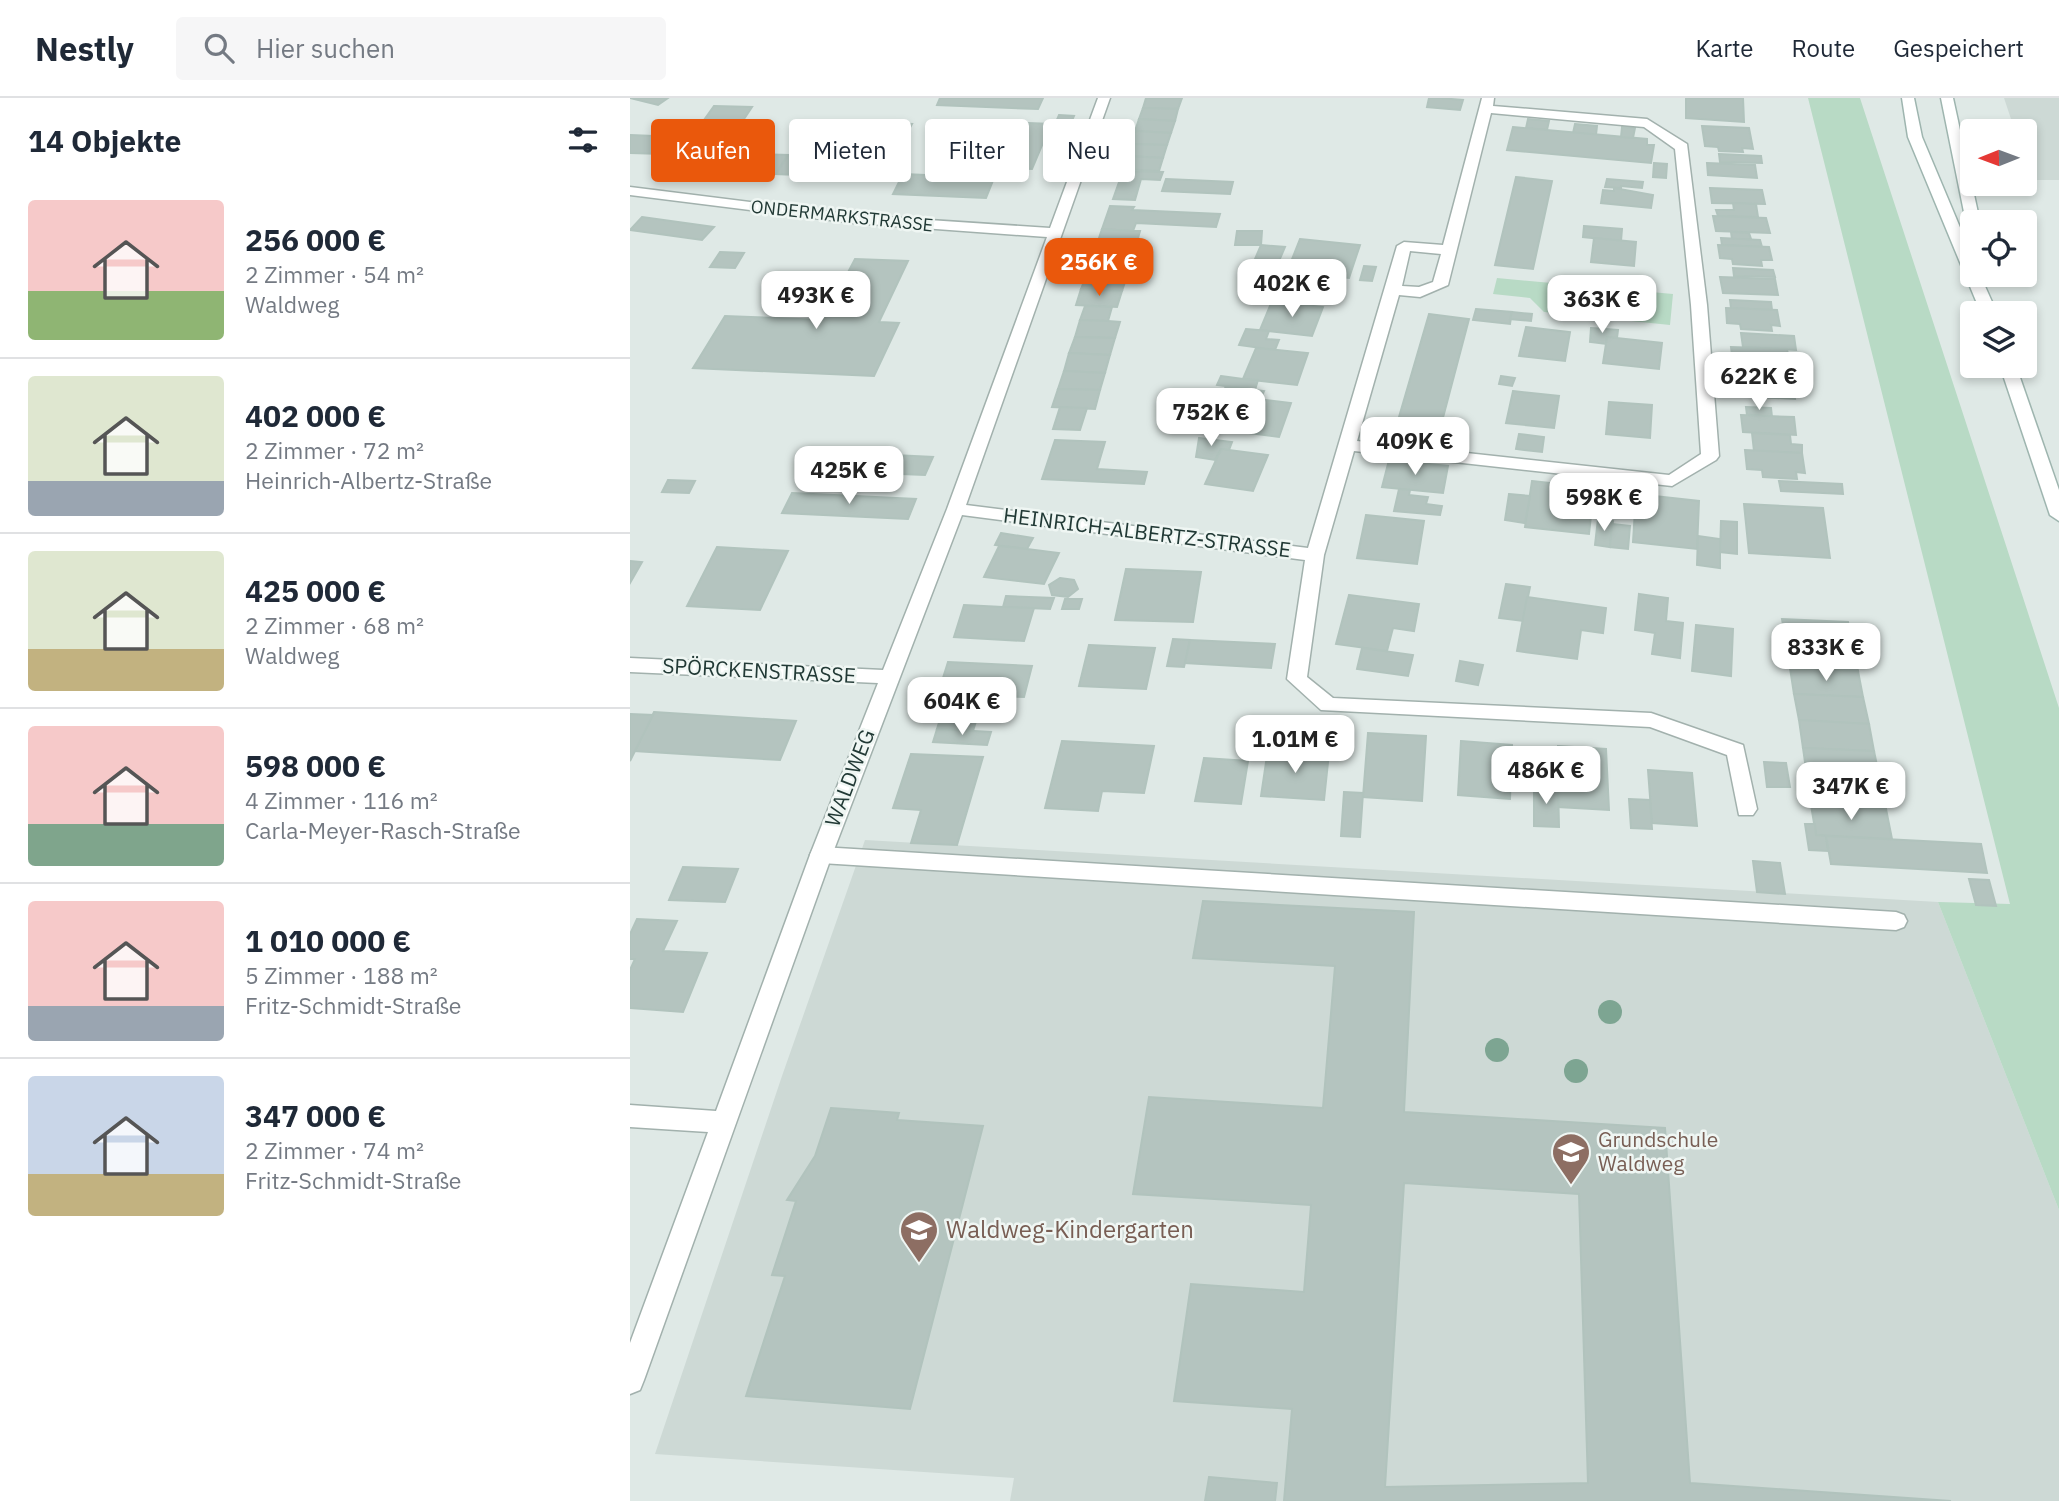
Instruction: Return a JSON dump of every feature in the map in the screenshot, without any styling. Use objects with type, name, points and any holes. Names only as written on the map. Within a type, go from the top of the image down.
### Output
[{"type":"street","name":"WALDWEG","points":[[630,1380],[821,855],[888,677],[956,509],[1104,98]]},
{"type":"street","points":[[1908,98],[1915,137],[1960,243]]},
{"type":"street","points":[[1947,98],[1970,210]]},
{"type":"street","points":[[1347,445],[1672,481],[1710,456],[1699,305],[1682,147],[1647,123],[1487,104],[1440,285],[1420,292],[1393,290]]},
{"type":"street","name":"ONDERMARKSTRASSE","points":[[630,191],[854,219],[1055,233]]},
{"type":"street","name":"HEINRICH-ALBERTZ-STRASSE","points":[[956,509],[1315,555],[1404,246],[1449,250]]},
{"type":"street","points":[[2012,378],[2059,515]]},
{"type":"street","points":[[1315,555],[1297,679],[1328,705],[1651,720],[1736,750],[1746,808]]},
{"type":"street","name":"SPÖRCKENSTRASSE","points":[[630,665],[888,677]]},
{"type":"street","points":[[821,855],[1896,920]]},
{"type":"street","points":[[630,1116],[724,1122]]},
{"type":"shaded area","points":[[2004,98],[2059,98],[2059,180],[2037,180],[2037,119],[2011,119]]},
{"type":"shaded area","name":"Grundschule Waldweg","points":[[865,840],[1938,902],[2059,1210],[2059,1501],[1010,1501],[1014,1478],[655,1454],[782,1076]]},
{"type":"green space","points":[[1808,98],[1860,98],[2059,708],[2059,1210],[1938,902],[2010,904]]},
{"type":"green space","points":[[1497,278],[1673,294],[1670,325],[1544,312],[1530,298],[1493,294]]},
{"type":"building","points":[[630,98],[668,98],[658,105]]},
{"type":"building","points":[[940,98],[1043,98],[1038,109],[937,105]]},
{"type":"building","points":[[1146,98],[1182,98],[1178,109],[1143,108]]},
{"type":"building","points":[[1429,98],[1463,100],[1460,110],[1427,107]]},
{"type":"building","points":[[1686,98],[1743,98],[1744,122],[1686,118]]},
{"type":"building","points":[[714,106],[752,107],[744,119],[705,119]]},
{"type":"building","points":[[1143,108],[1178,109],[1175,121],[1139,119]]},
{"type":"building","points":[[1059,115],[1074,116],[1073,119],[1057,119]]},
{"type":"building","points":[[1139,119],[1175,121],[1171,133],[1135,131]]},
{"type":"building","points":[[1528,119],[1549,121],[1547,130],[1526,128]]},
{"type":"building","points":[[1029,123],[1043,124],[1043,143],[1032,169],[1029,169]]},
{"type":"building","points":[[1575,124],[1597,126],[1596,135],[1573,133]]},
{"type":"building","points":[[1702,126],[1749,128],[1753,149],[1742,148],[1743,152],[1719,151],[1718,147],[1705,146]]},
{"type":"building","points":[[1513,127],[1647,139],[1647,145],[1654,145],[1651,163],[1507,150]]},
{"type":"building","points":[[1622,127],[1635,128],[1633,138],[1621,137]]},
{"type":"building","points":[[1135,131],[1171,133],[1167,145],[1135,144]]},
{"type":"building","points":[[630,135],[651,136],[651,154],[630,153]]},
{"type":"building","points":[[1135,144],[1167,145],[1163,158],[1135,156]]},
{"type":"building","points":[[1719,154],[1761,156],[1762,163],[1720,162]]},
{"type":"building","points":[[775,155],[788,155],[776,174]]},
{"type":"building","points":[[788,155],[789,155],[789,175],[776,174]]},
{"type":"building","points":[[1135,156],[1163,158],[1159,171],[1135,170]]},
{"type":"building","points":[[1654,163],[1667,164],[1666,178],[1653,177]]},
{"type":"building","points":[[1707,163],[1755,165],[1757,178],[1708,175]]},
{"type":"building","points":[[1135,171],[1163,172],[1160,180],[1141,179],[1135,200],[1113,199],[1119,182],[1135,182]]},
{"type":"building","points":[[911,174],[925,175],[925,182],[992,182],[986,198],[893,194],[899,182],[911,182]]},
{"type":"building","points":[[1516,177],[1552,181],[1533,269],[1495,265]]},
{"type":"building","points":[[1166,179],[1233,182],[1230,194],[1162,191]]},
{"type":"building","points":[[1607,179],[1643,182],[1642,188],[1605,187]]},
{"type":"building","points":[[1614,188],[1653,195],[1651,208],[1601,203],[1603,190],[1614,191]]},
{"type":"building","points":[[1710,188],[1762,190],[1765,204],[1712,203]]},
{"type":"building","points":[[1733,203],[1756,204],[1758,217],[1718,216],[1716,210],[1734,210]]},
{"type":"building","points":[[1110,206],[1134,207],[1132,210],[1220,214],[1216,227],[1136,223],[1133,231],[1102,229]]},
{"type":"building","points":[[1713,216],[1766,218],[1770,233],[1716,231]]},
{"type":"building","points":[[642,217],[714,227],[702,240],[630,230]]},
{"type":"building","points":[[1584,226],[1622,229],[1621,241],[1583,237]]},
{"type":"building","points":[[1102,229],[1140,231],[1136,245],[1097,244]]},
{"type":"building","points":[[1237,231],[1262,231],[1261,245],[1235,245]]},
{"type":"building","points":[[1731,232],[1749,233],[1751,239],[1732,239]]},
{"type":"building","points":[[1594,238],[1636,242],[1634,266],[1591,262]]},
{"type":"building","points":[[1721,238],[1760,240],[1762,247],[1722,245]]},
{"type":"building","points":[[1300,239],[1360,245],[1349,278],[1287,272]]},
{"type":"building","points":[[1097,244],[1136,245],[1131,260],[1092,259]]},
{"type":"building","points":[[1261,245],[1285,247],[1279,261],[1255,259]]},
{"type":"building","points":[[1718,245],[1769,247],[1772,260],[1761,260],[1762,266],[1733,264],[1732,259],[1720,258]]},
{"type":"building","points":[[720,252],[744,253],[735,268],[710,267]]},
{"type":"building","points":[[855,259],[908,261],[879,322],[899,323],[874,376],[693,368],[725,316],[823,320]]},
{"type":"building","points":[[1092,259],[1131,260],[1127,276],[1087,274]]},
{"type":"building","points":[[1364,266],[1376,267],[1372,281],[1360,280]]},
{"type":"building","points":[[1733,268],[1773,270],[1775,277],[1734,276]]},
{"type":"building","points":[[1087,274],[1127,276],[1122,291],[1081,289]]},
{"type":"building","points":[[1720,277],[1775,279],[1778,295],[1723,293]]},
{"type":"building","points":[[1081,289],[1122,291],[1117,307],[1076,305]]},
{"type":"building","points":[[1730,300],[1771,302],[1772,310],[1731,308]]},
{"type":"building","points":[[1272,301],[1323,307],[1312,336],[1260,330]]},
{"type":"building","points":[[1085,306],[1112,307],[1108,321],[1080,320]]},
{"type":"building","points":[[1726,308],[1777,310],[1780,326],[1771,325],[1772,331],[1741,329],[1740,324],[1727,323]]},
{"type":"building","points":[[1476,309],[1512,312],[1510,324],[1473,320]]},
{"type":"building","points":[[1512,312],[1532,314],[1531,321],[1510,319]]},
{"type":"building","points":[[1429,314],[1469,319],[1440,429],[1397,424]]},
{"type":"building","points":[[1080,320],[1120,322],[1115,338],[1075,337]]},
{"type":"building","points":[[1526,327],[1570,332],[1565,361],[1519,356]]},
{"type":"building","points":[[1591,328],[1618,330],[1617,338],[1607,337],[1606,344],[1590,342]]},
{"type":"building","points":[[1246,329],[1269,331],[1266,339],[1279,340],[1275,350],[1239,345]]},
{"type":"building","points":[[1741,333],[1794,336],[1796,350],[1743,347]]},
{"type":"building","points":[[1075,337],[1115,338],[1110,355],[1069,353]]},
{"type":"building","points":[[1607,337],[1662,343],[1659,369],[1603,363]]},
{"type":"building","points":[[1731,347],[1787,349],[1790,366],[1750,367],[1733,363]]},
{"type":"building","points":[[1256,348],[1308,353],[1297,385],[1243,379]]},
{"type":"building","points":[[1069,353],[1110,355],[1105,373],[1064,371]]},
{"type":"building","points":[[1750,367],[1784,373],[1786,381],[1741,379],[1740,371],[1751,371]]},
{"type":"building","points":[[1064,371],[1105,373],[1100,390],[1058,389]]},
{"type":"building","points":[[1221,376],[1258,380],[1255,390],[1217,385]]},
{"type":"building","points":[[1501,376],[1515,378],[1512,386],[1499,384]]},
{"type":"building","points":[[1735,379],[1792,382],[1795,399],[1737,396]]},
{"type":"building","points":[[1226,386],[1264,391],[1260,400],[1222,395]]},
{"type":"building","points":[[1058,389],[1100,390],[1095,409],[1052,407]]},
{"type":"building","points":[[1513,391],[1559,396],[1554,428],[1506,423]]},
{"type":"building","points":[[1238,397],[1291,403],[1279,437],[1224,430]]},
{"type":"building","points":[[1609,402],[1652,405],[1650,438],[1606,434]]},
{"type":"building","points":[[1060,407],[1087,408],[1080,430],[1053,429]]},
{"type":"building","points":[[1746,407],[1771,408],[1772,417],[1747,415]]},
{"type":"building","points":[[1741,415],[1794,417],[1796,435],[1743,432]]},
{"type":"building","points":[[1752,433],[1790,435],[1791,444],[1802,445],[1802,453],[1754,451]]},
{"type":"building","points":[[1519,434],[1544,437],[1542,452],[1516,449]]},
{"type":"building","points":[[1199,438],[1232,442],[1229,450],[1221,449],[1215,460],[1196,457]]},
{"type":"building","points":[[1055,440],[1105,442],[1097,469],[1147,472],[1144,484],[1042,479]]},
{"type":"building","points":[[1221,449],[1268,455],[1253,491],[1205,484]]},
{"type":"building","points":[[1745,450],[1802,453],[1805,473],[1796,472],[1797,479],[1763,477],[1762,470],[1747,469]]},
{"type":"building","points":[[812,451],[933,457],[925,475],[803,470]]},
{"type":"building","points":[[1389,460],[1448,466],[1443,493],[1382,487]]},
{"type":"building","points":[[668,480],[695,481],[689,493],[662,492]]},
{"type":"building","points":[[1532,481],[1594,488],[1589,534],[1525,527]]},
{"type":"building","points":[[1779,481],[1842,484],[1843,494],[1781,491]]},
{"type":"building","points":[[1399,489],[1410,490],[1409,495],[1428,497],[1426,504],[1442,506],[1440,515],[1394,511]]},
{"type":"building","points":[[792,493],[916,499],[908,519],[782,513]]},
{"type":"building","points":[[1509,494],[1530,496],[1525,523],[1505,520]]},
{"type":"building","points":[[1636,494],[1699,501],[1697,549],[1633,542]]},
{"type":"building","points":[[1744,504],[1823,508],[1830,558],[1749,553]]},
{"type":"building","points":[[1366,515],[1424,521],[1417,564],[1357,558]]},
{"type":"building","points":[[1598,519],[1613,521],[1610,547],[1595,545]]},
{"type":"building","points":[[1721,521],[1737,522],[1737,554],[1720,552]]},
{"type":"building","points":[[1612,524],[1630,526],[1628,549],[1610,547]]},
{"type":"building","points":[[1001,533],[1033,538],[1027,549],[995,545]]},
{"type":"building","points":[[1698,536],[1720,539],[1720,568],[1697,565]]},
{"type":"building","points":[[999,546],[1059,553],[1044,584],[984,577]]},
{"type":"building","points":[[717,547],[788,551],[760,610],[687,606]]},
{"type":"building","points":[[630,561],[642,562],[630,583]]},
{"type":"building","points":[[1126,569],[1201,572],[1193,622],[1115,620]]},
{"type":"building","points":[[1060,578],[1074,580],[1078,589],[1068,597],[1052,595],[1049,585]]},
{"type":"building","points":[[1506,584],[1530,587],[1523,621],[1499,618]]},
{"type":"building","points":[[1639,594],[1668,598],[1666,621],[1683,623],[1680,658],[1652,654],[1655,633],[1635,630]]},
{"type":"building","points":[[1349,595],[1419,604],[1414,631],[1393,628],[1387,651],[1336,644]]},
{"type":"building","points":[[1006,596],[1054,598],[1050,609],[1003,607]]},
{"type":"building","points":[[1527,597],[1606,608],[1603,633],[1581,630],[1577,659],[1517,651]]},
{"type":"building","points":[[1065,599],[1082,599],[1079,609],[1062,609]]},
{"type":"building","points":[[964,605],[1034,608],[1024,641],[954,637]]},
{"type":"building","points":[[1782,619],[1848,622],[1853,646],[1786,643]]},
{"type":"building","points":[[1696,625],[1733,629],[1731,676],[1692,671]]},
{"type":"building","points":[[1173,639],[1190,640],[1184,667],[1167,666]]},
{"type":"building","points":[[1190,640],[1275,644],[1271,668],[1185,663]]},
{"type":"building","points":[[1786,643],[1853,646],[1858,671],[1790,668]]},
{"type":"building","points":[[1089,645],[1155,648],[1146,689],[1079,686]]},
{"type":"building","points":[[1362,648],[1413,655],[1408,676],[1357,669]]},
{"type":"building","points":[[1460,661],[1483,665],[1478,685],[1456,681]]},
{"type":"building","points":[[948,662],[1032,666],[1024,697],[984,696],[977,718],[931,716]]},
{"type":"building","points":[[1790,668],[1858,671],[1863,697],[1794,694]]},
{"type":"building","points":[[1794,694],[1863,697],[1869,724],[1799,720]]},
{"type":"building","points":[[654,712],[796,721],[780,760],[635,751]]},
{"type":"building","points":[[630,714],[653,715],[630,761]]},
{"type":"building","points":[[941,716],[977,718],[973,731],[937,729]]},
{"type":"building","points":[[1799,720],[1869,724],[1874,751],[1803,748]]},
{"type":"building","points":[[1301,726],[1350,728],[1348,754],[1298,751]]},
{"type":"building","points":[[937,729],[991,732],[987,745],[933,742]]},
{"type":"building","points":[[1368,733],[1426,736],[1422,801],[1363,797]]},
{"type":"building","points":[[1062,741],[1154,746],[1144,793],[1102,791],[1098,811],[1045,808]]},
{"type":"building","points":[[1461,741],[1512,745],[1510,799],[1458,795]]},
{"type":"building","points":[[1558,746],[1606,749],[1609,810],[1558,807]]},
{"type":"building","points":[[1803,748],[1874,751],[1880,780],[1807,776]]},
{"type":"building","points":[[1268,749],[1329,753],[1324,800],[1261,796]]},
{"type":"building","points":[[911,754],[983,757],[957,845],[911,843],[921,810],[893,808]]},
{"type":"building","points":[[1204,758],[1248,761],[1241,804],[1195,801]]},
{"type":"building","points":[[1764,762],[1786,763],[1790,787],[1767,787]]},
{"type":"building","points":[[1648,770],[1692,773],[1697,826],[1652,823]]},
{"type":"building","points":[[1807,776],[1880,780],[1886,809],[1811,805]]},
{"type":"building","points":[[1534,784],[1558,785],[1559,827],[1534,826]]},
{"type":"building","points":[[1344,792],[1363,793],[1360,837],[1341,836]]},
{"type":"building","points":[[1629,799],[1650,800],[1652,829],[1631,828]]},
{"type":"building","points":[[1811,805],[1886,809],[1892,839],[1816,835]]},
{"type":"building","points":[[1805,824],[1815,824],[1816,835],[1826,836],[1828,851],[1809,850]]},
{"type":"building","points":[[1826,836],[1981,844],[1987,873],[1831,864]]},
{"type":"building","points":[[1753,861],[1780,863],[1785,894],[1757,892]]},
{"type":"building","points":[[683,867],[738,869],[725,902],[669,900]]},
{"type":"building","points":[[1969,879],[1989,880],[1996,906],[1976,905]]},
{"type":"building","points":[[1203,901],[1414,912],[1404,1112],[1665,1128],[1690,1483],[1951,1501],[1284,1501],[1292,1409],[1174,1401],[1191,1284],[1304,1292],[1311,1205],[1133,1194],[1149,1097],[1323,1108],[1335,966],[1193,958]],"holes":[[[1404,1183],[1579,1194],[1588,1483],[1385,1487]]]},
{"type":"building","points":[[637,919],[677,921],[663,951],[707,953],[683,1012],[630,1008],[630,970],[635,959],[630,959],[630,934]]},
{"type":"building","points":[[831,1108],[899,1113],[897,1120],[983,1126],[910,1409],[746,1396],[785,1276],[772,1275],[796,1201],[787,1200],[815,1156]]},
{"type":"building","points":[[1209,1477],[1277,1483],[1275,1501],[1205,1501]]},
{"type":"place","name":"Grundschule Waldweg","points":[[1571,1186]]},
{"type":"place","name":"Waldweg-Kindergarten","points":[[919,1264]]}]
